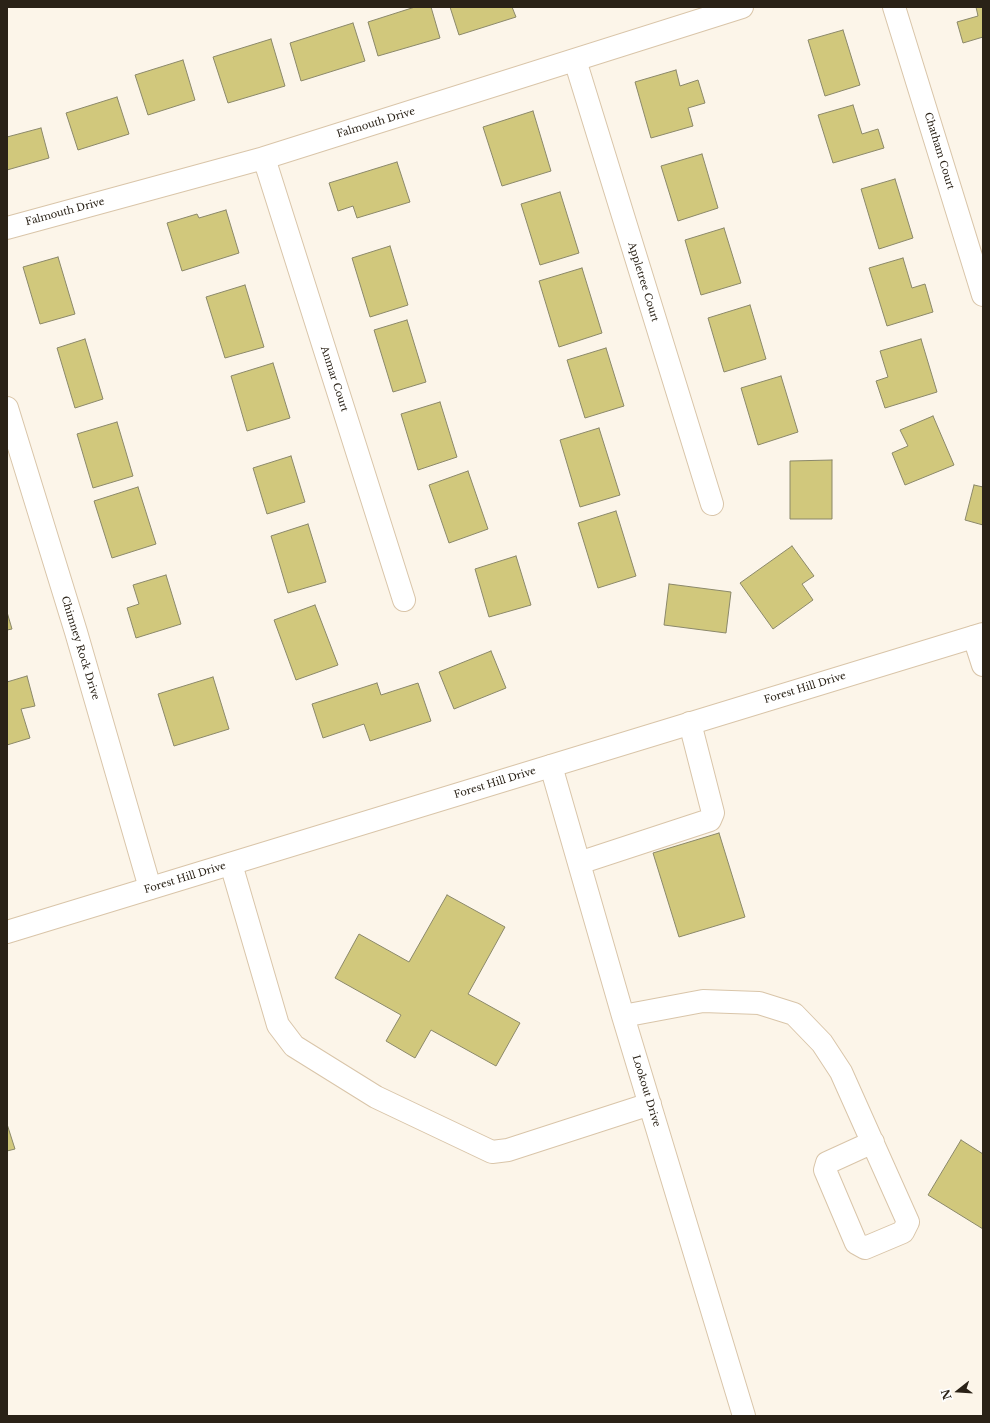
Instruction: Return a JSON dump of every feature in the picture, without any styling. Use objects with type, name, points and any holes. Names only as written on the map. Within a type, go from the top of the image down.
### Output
[{"type":"street","name":"Falmouth Drive","points":[[7,228],[264,158],[742,7]]},
{"type":"street","name":"Chatham Court","points":[[894,7],[983,295]]},
{"type":"street","name":"Appletree Court","points":[[575,60],[712,504]]},
{"type":"street","name":"Anmar Court","points":[[264,158],[404,600]]},
{"type":"street","name":"Chimney Rock Drive","points":[[7,408],[76,632],[150,888]]},
{"type":"street","name":"Forest Hill Drive","points":[[7,932],[978,635]]},
{"type":"street","points":[[978,635],[983,665]]},
{"type":"street","points":[[579,863],[710,820],[713,813],[690,723]]},
{"type":"street","name":"Lookout Drive","points":[[551,766],[623,1016],[744,1416]]},
{"type":"street","points":[[231,864],[278,1025],[294,1046],[376,1097],[492,1152],[508,1150],[650,1104]]},
{"type":"street","points":[[623,1016],[703,1001],[759,1003],[794,1014],[822,1043],[841,1072],[873,1142],[908,1222],[903,1232],[865,1248],[856,1243],[825,1170],[827,1163],[873,1142]]},
{"type":"building","points":[[415,7],[431,7],[440,38],[378,56],[368,22]]},
{"type":"building","points":[[450,7],[512,7],[516,17],[459,35]]},
{"type":"building","points":[[976,7],[983,7],[983,37],[963,43],[957,22],[978,16]]},
{"type":"building","points":[[353,23],[365,61],[301,81],[290,43]]},
{"type":"building","points":[[843,30],[860,85],[825,96],[808,40]]},
{"type":"building","points":[[271,39],[285,86],[228,103],[213,57]]},
{"type":"building","points":[[183,60],[195,100],[148,115],[135,75]]},
{"type":"building","points":[[676,70],[680,86],[698,80],[705,103],[688,108],[693,126],[651,138],[635,82]]},
{"type":"building","points":[[117,97],[129,134],[78,150],[66,113]]},
{"type":"building","points":[[853,105],[862,134],[878,129],[884,148],[833,163],[818,115]]},
{"type":"building","points":[[533,111],[551,171],[502,186],[483,127]]},
{"type":"building","points":[[41,128],[49,158],[7,170],[7,137]]},
{"type":"building","points":[[702,154],[718,208],[678,221],[661,166]]},
{"type":"building","points":[[397,162],[410,202],[357,218],[353,206],[338,211],[329,183]]},
{"type":"building","points":[[895,179],[913,238],[879,249],[861,189]]},
{"type":"building","points":[[560,192],[579,253],[540,265],[521,204]]},
{"type":"building","points":[[226,210],[239,253],[182,271],[167,223],[197,214],[199,218]]},
{"type":"building","points":[[724,228],[741,283],[701,295],[685,240]]},
{"type":"building","points":[[390,246],[408,305],[370,317],[352,258]]},
{"type":"building","points":[[58,257],[75,314],[40,324],[23,267]]},
{"type":"building","points":[[903,258],[912,288],[925,284],[933,312],[887,326],[869,268]]},
{"type":"building","points":[[582,268],[602,333],[559,347],[539,281]]},
{"type":"building","points":[[245,285],[264,347],[225,358],[206,297]]},
{"type":"building","points":[[750,305],[766,359],[724,372],[708,318]]},
{"type":"building","points":[[407,320],[426,382],[393,392],[374,330]]},
{"type":"building","points":[[85,339],[103,399],[75,408],[57,348]]},
{"type":"building","points":[[921,339],[937,392],[885,408],[876,381],[888,377],[880,351]]},
{"type":"building","points":[[606,348],[624,406],[585,418],[567,360]]},
{"type":"building","points":[[273,363],[290,418],[247,431],[231,376]]},
{"type":"building","points":[[781,376],[798,432],[758,445],[741,388]]},
{"type":"building","points":[[440,402],[457,457],[418,470],[401,414]]},
{"type":"building","points":[[933,416],[954,465],[905,485],[892,453],[908,446],[900,430]]},
{"type":"building","points":[[117,422],[133,476],[93,488],[77,434]]},
{"type":"building","points":[[599,428],[620,495],[580,507],[560,440]]},
{"type":"building","points":[[291,456],[305,502],[267,514],[253,468]]},
{"type":"building","points":[[832,460],[832,519],[790,519],[790,461]]},
{"type":"building","points":[[468,471],[488,529],[449,543],[429,485]]},
{"type":"building","points":[[974,485],[983,487],[983,525],[965,520]]},
{"type":"building","points":[[138,487],[156,544],[112,558],[94,501]]},
{"type":"building","points":[[616,511],[636,576],[598,588],[578,523]]},
{"type":"building","points":[[308,524],[326,582],[288,593],[271,536]]},
{"type":"building","points":[[792,546],[814,576],[802,584],[813,600],[773,629],[740,583]]},
{"type":"building","points":[[516,556],[531,605],[489,617],[475,569]]},
{"type":"building","points":[[166,575],[181,624],[136,638],[127,608],[139,604],[133,585]]},
{"type":"building","points":[[669,584],[731,592],[726,633],[664,625]]},
{"type":"building","points":[[315,605],[338,665],[296,680],[274,620]]},
{"type":"building","points":[[7,612],[12,629],[7,630]]},
{"type":"building","points":[[491,651],[506,688],[454,709],[439,672]]},
{"type":"building","points":[[27,676],[35,706],[21,709],[30,738],[7,745],[7,682]]},
{"type":"building","points":[[213,677],[229,729],[174,746],[158,694]]},
{"type":"building","points":[[377,683],[381,695],[418,683],[431,721],[370,741],[364,724],[323,738],[312,704]]},
{"type":"building","points":[[719,833],[745,917],[679,937],[653,853]]},
{"type":"building","points":[[447,895],[505,927],[468,994],[520,1023],[496,1066],[431,1030],[415,1058],[386,1041],[401,1015],[335,978],[359,934],[409,962]]},
{"type":"building","points":[[7,1124],[15,1149],[7,1151]]},
{"type":"building","points":[[961,1140],[983,1154],[983,1229],[928,1195]]}]
